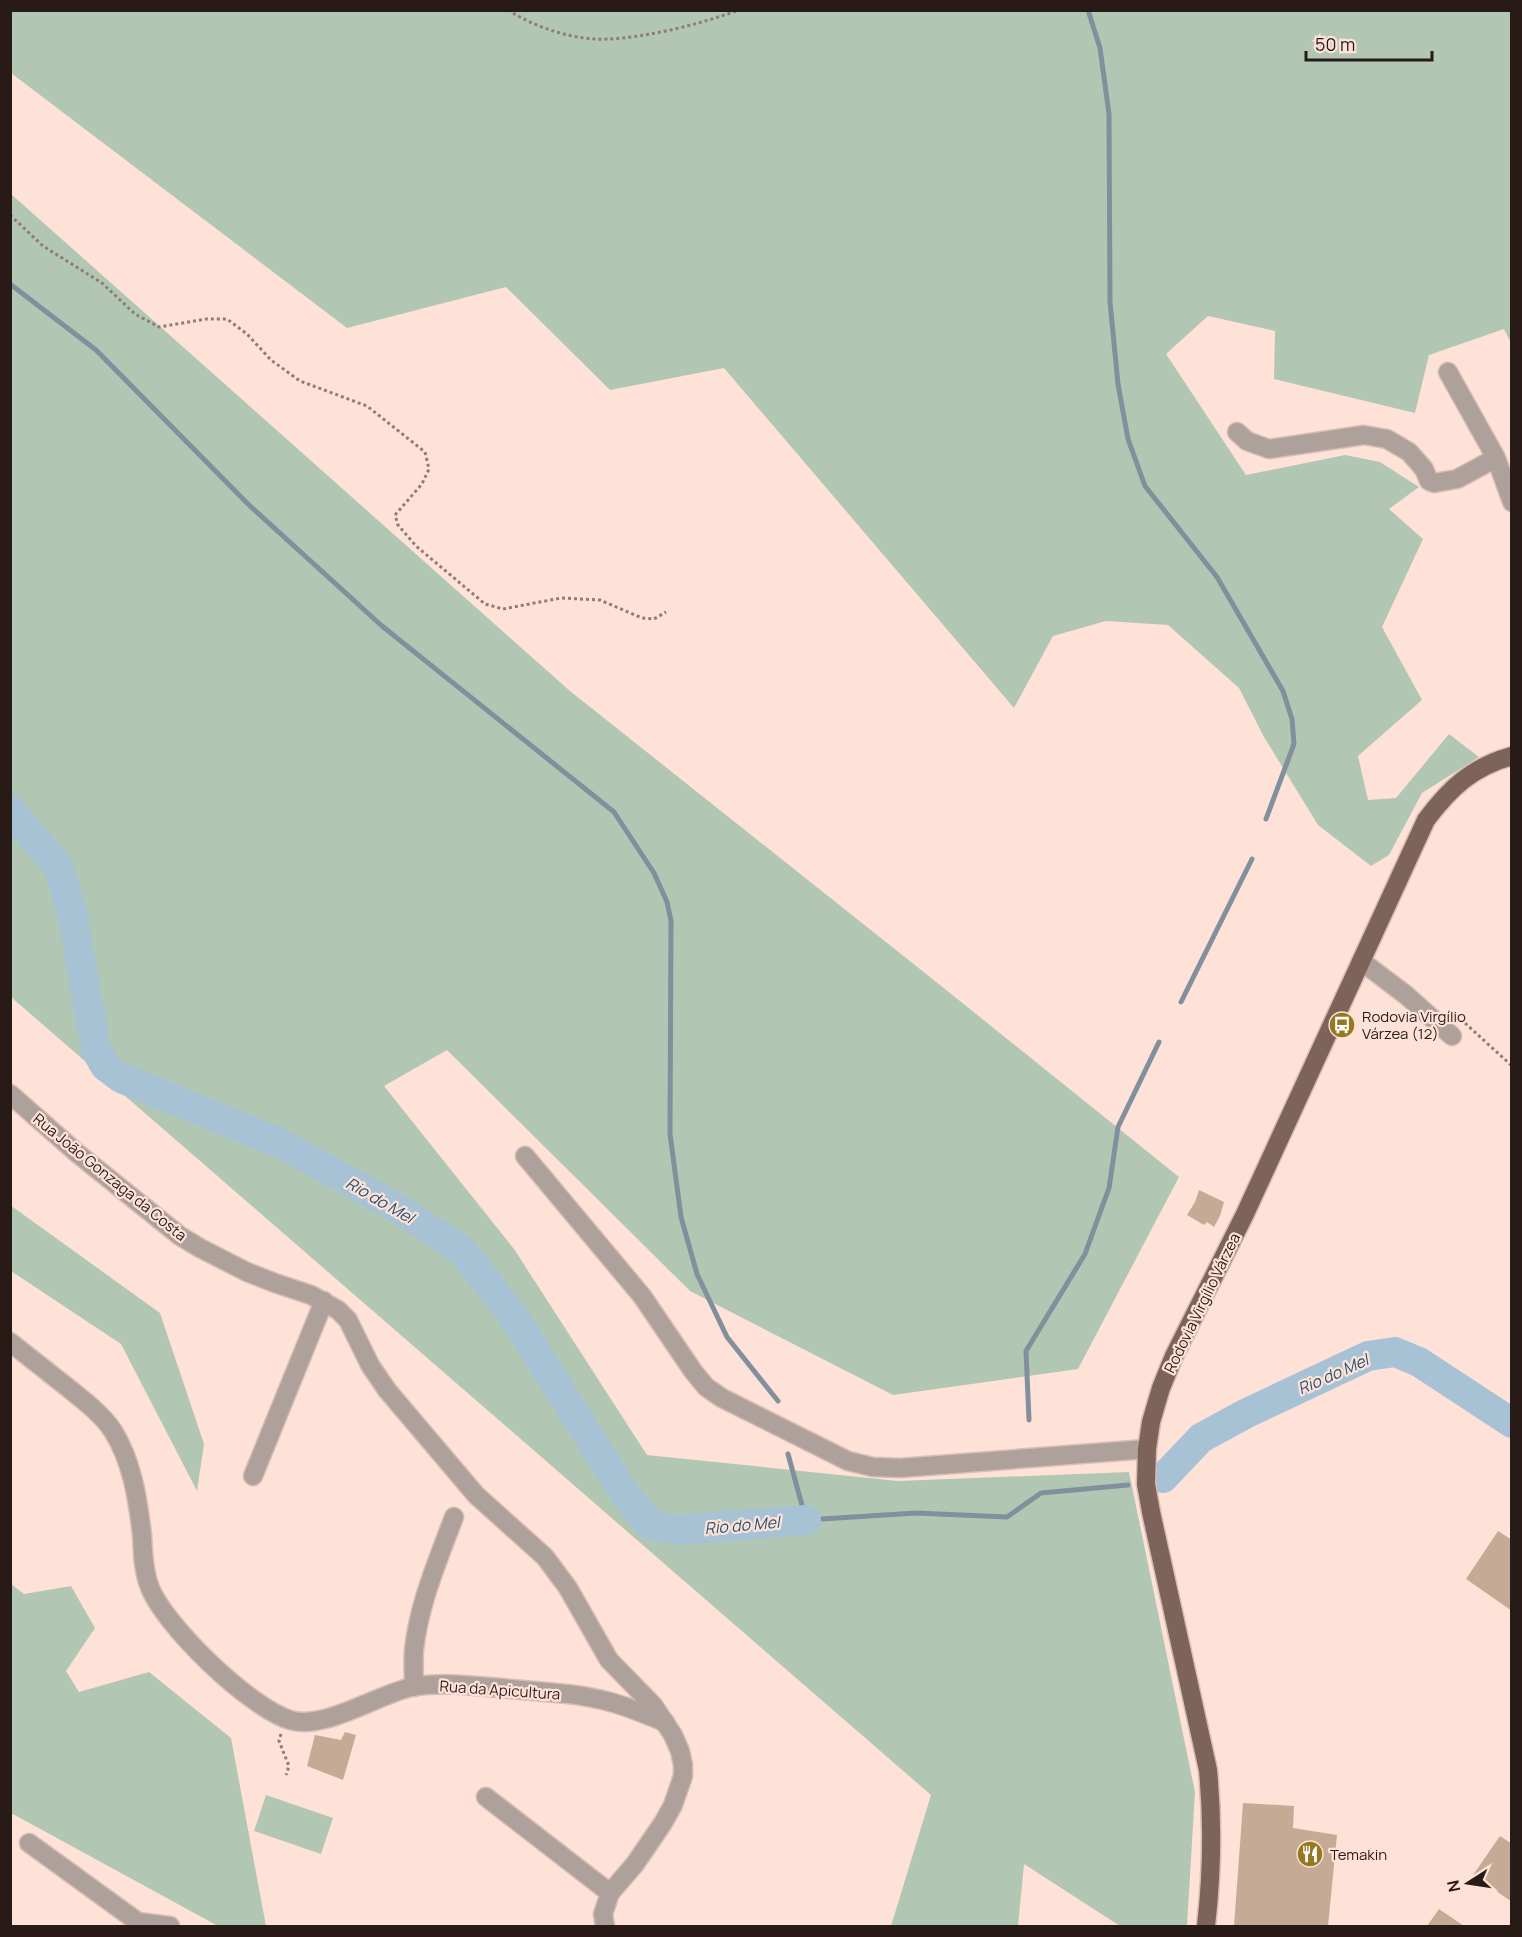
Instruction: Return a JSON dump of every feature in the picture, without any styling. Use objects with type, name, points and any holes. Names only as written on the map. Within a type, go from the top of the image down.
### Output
[{"type":"main road","name":"Rodovia Virgílio Várzea","points":[[1206,1926],[1212,1853],[1212,1813],[1208,1770],[1150,1512],[1146,1484],[1150,1422],[1174,1356],[1245,1214],[1426,820],[1455,785],[1474,771],[1512,756]]},
{"type":"street","points":[[1448,372],[1496,458],[1512,502]]},
{"type":"street","points":[[1237,432],[1247,441],[1269,449],[1364,435],[1387,439],[1409,452],[1424,469],[1429,481],[1434,483],[1457,479],[1496,458]]},
{"type":"street","points":[[1361,961],[1406,995],[1452,1035]]},
{"type":"street","name":"Rua João Gonzaga da Costa","points":[[10,1094],[77,1153],[180,1236],[247,1272],[324,1301],[338,1310],[348,1320],[382,1384],[465,1483],[545,1557],[568,1588],[609,1660],[643,1693],[666,1722],[680,1751],[683,1765],[680,1788],[674,1805],[663,1823],[635,1864],[610,1893],[603,1914],[605,1926]]},
{"type":"street","points":[[525,1156],[642,1296],[706,1387],[722,1398],[848,1461],[873,1467],[900,1468],[1147,1449]]},
{"type":"street","points":[[253,1476],[324,1301]]},
{"type":"street","name":"Rua da Apicultura","points":[[10,1342],[80,1398],[112,1429],[120,1444],[137,1499],[148,1584],[155,1600],[187,1639],[238,1688],[256,1701],[287,1718],[300,1721],[322,1719],[414,1687],[441,1684],[476,1685],[608,1701],[666,1722]]},
{"type":"street","points":[[414,1687],[414,1650],[420,1617],[428,1587],[454,1517]]},
{"type":"street","points":[[486,1797],[610,1893]]},
{"type":"street","points":[[28,1844],[138,1924],[170,1926]]},
{"type":"path","points":[[508,10],[547,28],[574,36],[607,40],[710,21],[739,10]]},
{"type":"path","points":[[10,215],[43,246],[102,283],[135,314],[159,327],[206,319],[226,319],[247,334],[271,360],[300,381],[367,406],[425,452],[429,468],[422,484],[395,514],[398,525],[416,546],[486,603],[503,609],[561,598],[590,599],[600,600],[642,618],[654,620],[666,612]]},
{"type":"path","points":[[1459,1017],[1512,1066]]},
{"type":"path","points":[[286,1775],[289,1766],[279,1741],[287,1718]]},
{"type":"green space","points":[[10,11],[1511,11],[1511,343],[1504,329],[1429,355],[1415,413],[1274,379],[1275,331],[1208,316],[1166,354],[1246,475],[1345,455],[1380,462],[1419,487],[1389,509],[1423,539],[1382,627],[1422,700],[1358,756],[1368,800],[1396,798],[1449,734],[1479,757],[1422,793],[1389,855],[1371,866],[1318,825],[1264,737],[1239,688],[1168,625],[1106,621],[1053,636],[1014,708],[724,368],[610,390],[506,287],[347,328],[11,73]]},
{"type":"green space","points":[[11,194],[570,691],[1179,1177],[1078,1369],[893,1395],[690,1291],[447,1050],[384,1086],[514,1249],[647,1455],[898,1481],[1129,1472],[1195,1792],[1187,1926],[1120,1926],[1024,1864],[1018,1926],[891,1926],[931,1795],[11,997]]},
{"type":"green space","points":[[10,1205],[160,1313],[204,1444],[197,1491],[121,1344],[11,1271]]},
{"type":"green space","points":[[11,1584],[24,1594],[71,1586],[95,1628],[66,1671],[79,1692],[149,1672],[231,1738],[266,1926],[218,1926],[11,1813]]},
{"type":"green space","points":[[266,1795],[333,1818],[321,1854],[254,1831]]},
{"type":"building","points":[[1199,1190],[1224,1202],[1214,1227],[1207,1222],[1204,1225],[1187,1215]]},
{"type":"building","points":[[1498,1531],[1512,1540],[1512,1611],[1466,1579]]},
{"type":"building","points":[[345,1732],[356,1735],[343,1780],[307,1766],[315,1735],[341,1740]]},
{"type":"building","points":[[1243,1803],[1294,1806],[1293,1828],[1337,1835],[1328,1926],[1234,1926]]},
{"type":"building","points":[[1500,1836],[1512,1844],[1512,1902],[1473,1875]]},
{"type":"building","points":[[1439,1909],[1464,1926],[1427,1926]]},
{"type":"waterway","points":[[1088,10],[1100,48],[1109,114],[1110,302],[1118,384],[1128,439],[1145,486],[1217,577],[1283,691],[1292,719],[1294,744],[1266,819]]},
{"type":"waterway","points":[[10,284],[96,350],[249,505],[382,626],[614,812],[654,873],[667,902],[671,921],[670,1134],[681,1217],[697,1274],[727,1337],[778,1401]]},
{"type":"waterway","name":"Rio do Mel","points":[[10,810],[58,866],[72,912],[96,1050],[105,1066],[121,1078],[280,1143],[392,1205],[462,1250],[514,1317],[623,1491],[651,1526],[680,1530],[806,1520]]},
{"type":"waterway","points":[[1181,1002],[1252,859]]},
{"type":"waterway","points":[[1029,1420],[1026,1351],[1085,1254],[1109,1188],[1118,1127],[1159,1042]]},
{"type":"waterway","name":"Rio do Mel","points":[[1163,1478],[1201,1438],[1247,1413],[1368,1356],[1395,1352],[1419,1362],[1512,1423]]},
{"type":"waterway","points":[[788,1454],[806,1520],[916,1513],[1007,1517],[1041,1493],[1128,1485]]},
{"type":"place","name":"Rodovia Virgílio Várzea (12)","points":[[1342,1025]]},
{"type":"place","name":"Temakin","points":[[1310,1854]]}]
